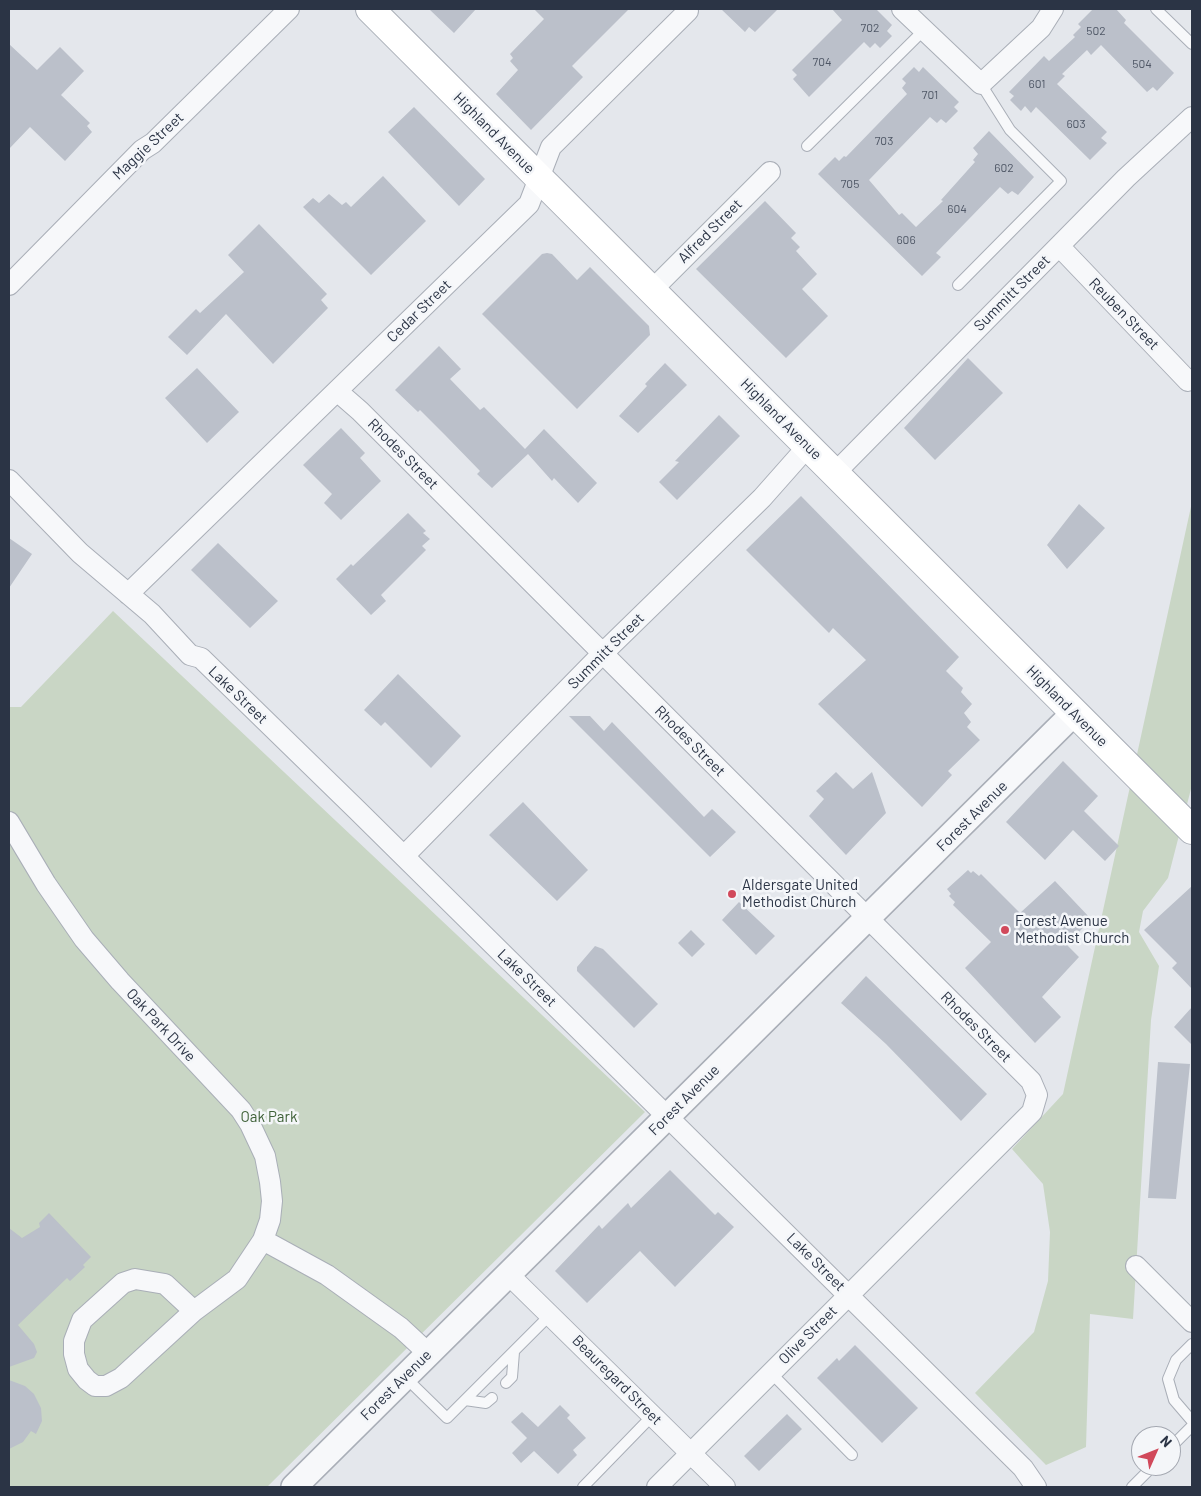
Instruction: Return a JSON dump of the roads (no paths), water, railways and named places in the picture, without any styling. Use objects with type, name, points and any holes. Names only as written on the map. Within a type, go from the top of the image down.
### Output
[{"type":"main road","name":"Highland Avenue","points":[[370,9],[1192,830]]},
{"type":"street","name":"Maggie Street","points":[[9,285],[135,157],[153,143],[289,9]]},
{"type":"street","points":[[902,9],[982,84],[1041,28],[1053,9]]},
{"type":"street","name":"Cedar Street","points":[[128,594],[528,204],[551,148],[688,11]]},
{"type":"street","name":"Summitt Street","points":[[834,472],[1126,178],[1192,117]]},
{"type":"street","name":"Alfred Street","points":[[652,290],[770,172]]},
{"type":"street","name":"Reuben Street","points":[[1059,246],[1188,381]]},
{"type":"street","name":"Rhodes Street","points":[[337,391],[360,411],[868,917],[1030,1081],[1037,1095]]},
{"type":"street","name":"Summitt Street","points":[[404,856],[602,654],[762,498],[808,446]]},
{"type":"street","name":"Lake Street","points":[[9,480],[80,553],[152,614],[190,655],[201,658],[404,856],[1023,1468],[1036,1487]]},
{"type":"street","name":"Forest Avenue","points":[[294,1487],[1074,713]]},
{"type":"street","name":"Oak Park Drive","points":[[9,822],[46,884],[84,939],[120,981],[241,1110],[250,1124],[265,1156],[270,1182],[271,1210],[263,1240],[237,1279],[194,1311],[121,1378],[106,1386],[95,1386],[78,1369],[74,1354],[74,1341],[82,1320],[123,1283],[135,1279],[165,1284],[194,1311]]},
{"type":"street","name":"Olive Street","points":[[657,1487],[1032,1112],[1037,1095]]},
{"type":"street","points":[[263,1240],[327,1275],[401,1328],[428,1353]]},
{"type":"street","points":[[1136,1266],[1192,1322]]},
{"type":"street","name":"Beauregard Street","points":[[508,1273],[726,1487]]},
{"type":"lane","points":[[1156,9],[1192,44]]},
{"type":"lane","points":[[807,146],[924,30]]},
{"type":"lane","points":[[958,285],[1061,181],[1010,130],[982,84]]},
{"type":"lane","points":[[404,1377],[447,1418],[551,1314]]},
{"type":"lane","points":[[1192,1344],[1176,1360],[1168,1379],[1174,1400],[1192,1421]]},
{"type":"lane","points":[[506,1383],[512,1377],[514,1352]]},
{"type":"lane","points":[[770,1373],[852,1455]]},
{"type":"lane","points":[[465,1400],[486,1403],[492,1398]]},
{"type":"lane","points":[[583,1487],[652,1416]]},
{"type":"lane","points":[[1181,1437],[1192,1426]]},
{"type":"lane","points":[[1132,1487],[1142,1476]]},
{"type":"place","name":"Aldersgate United Methodist Church","points":[[732,894]]},
{"type":"place","name":"Forest Avenue Methodist Church","points":[[1005,930]]},
{"type":"park label","name":"Oak Park","points":[[269,1117]]}]
